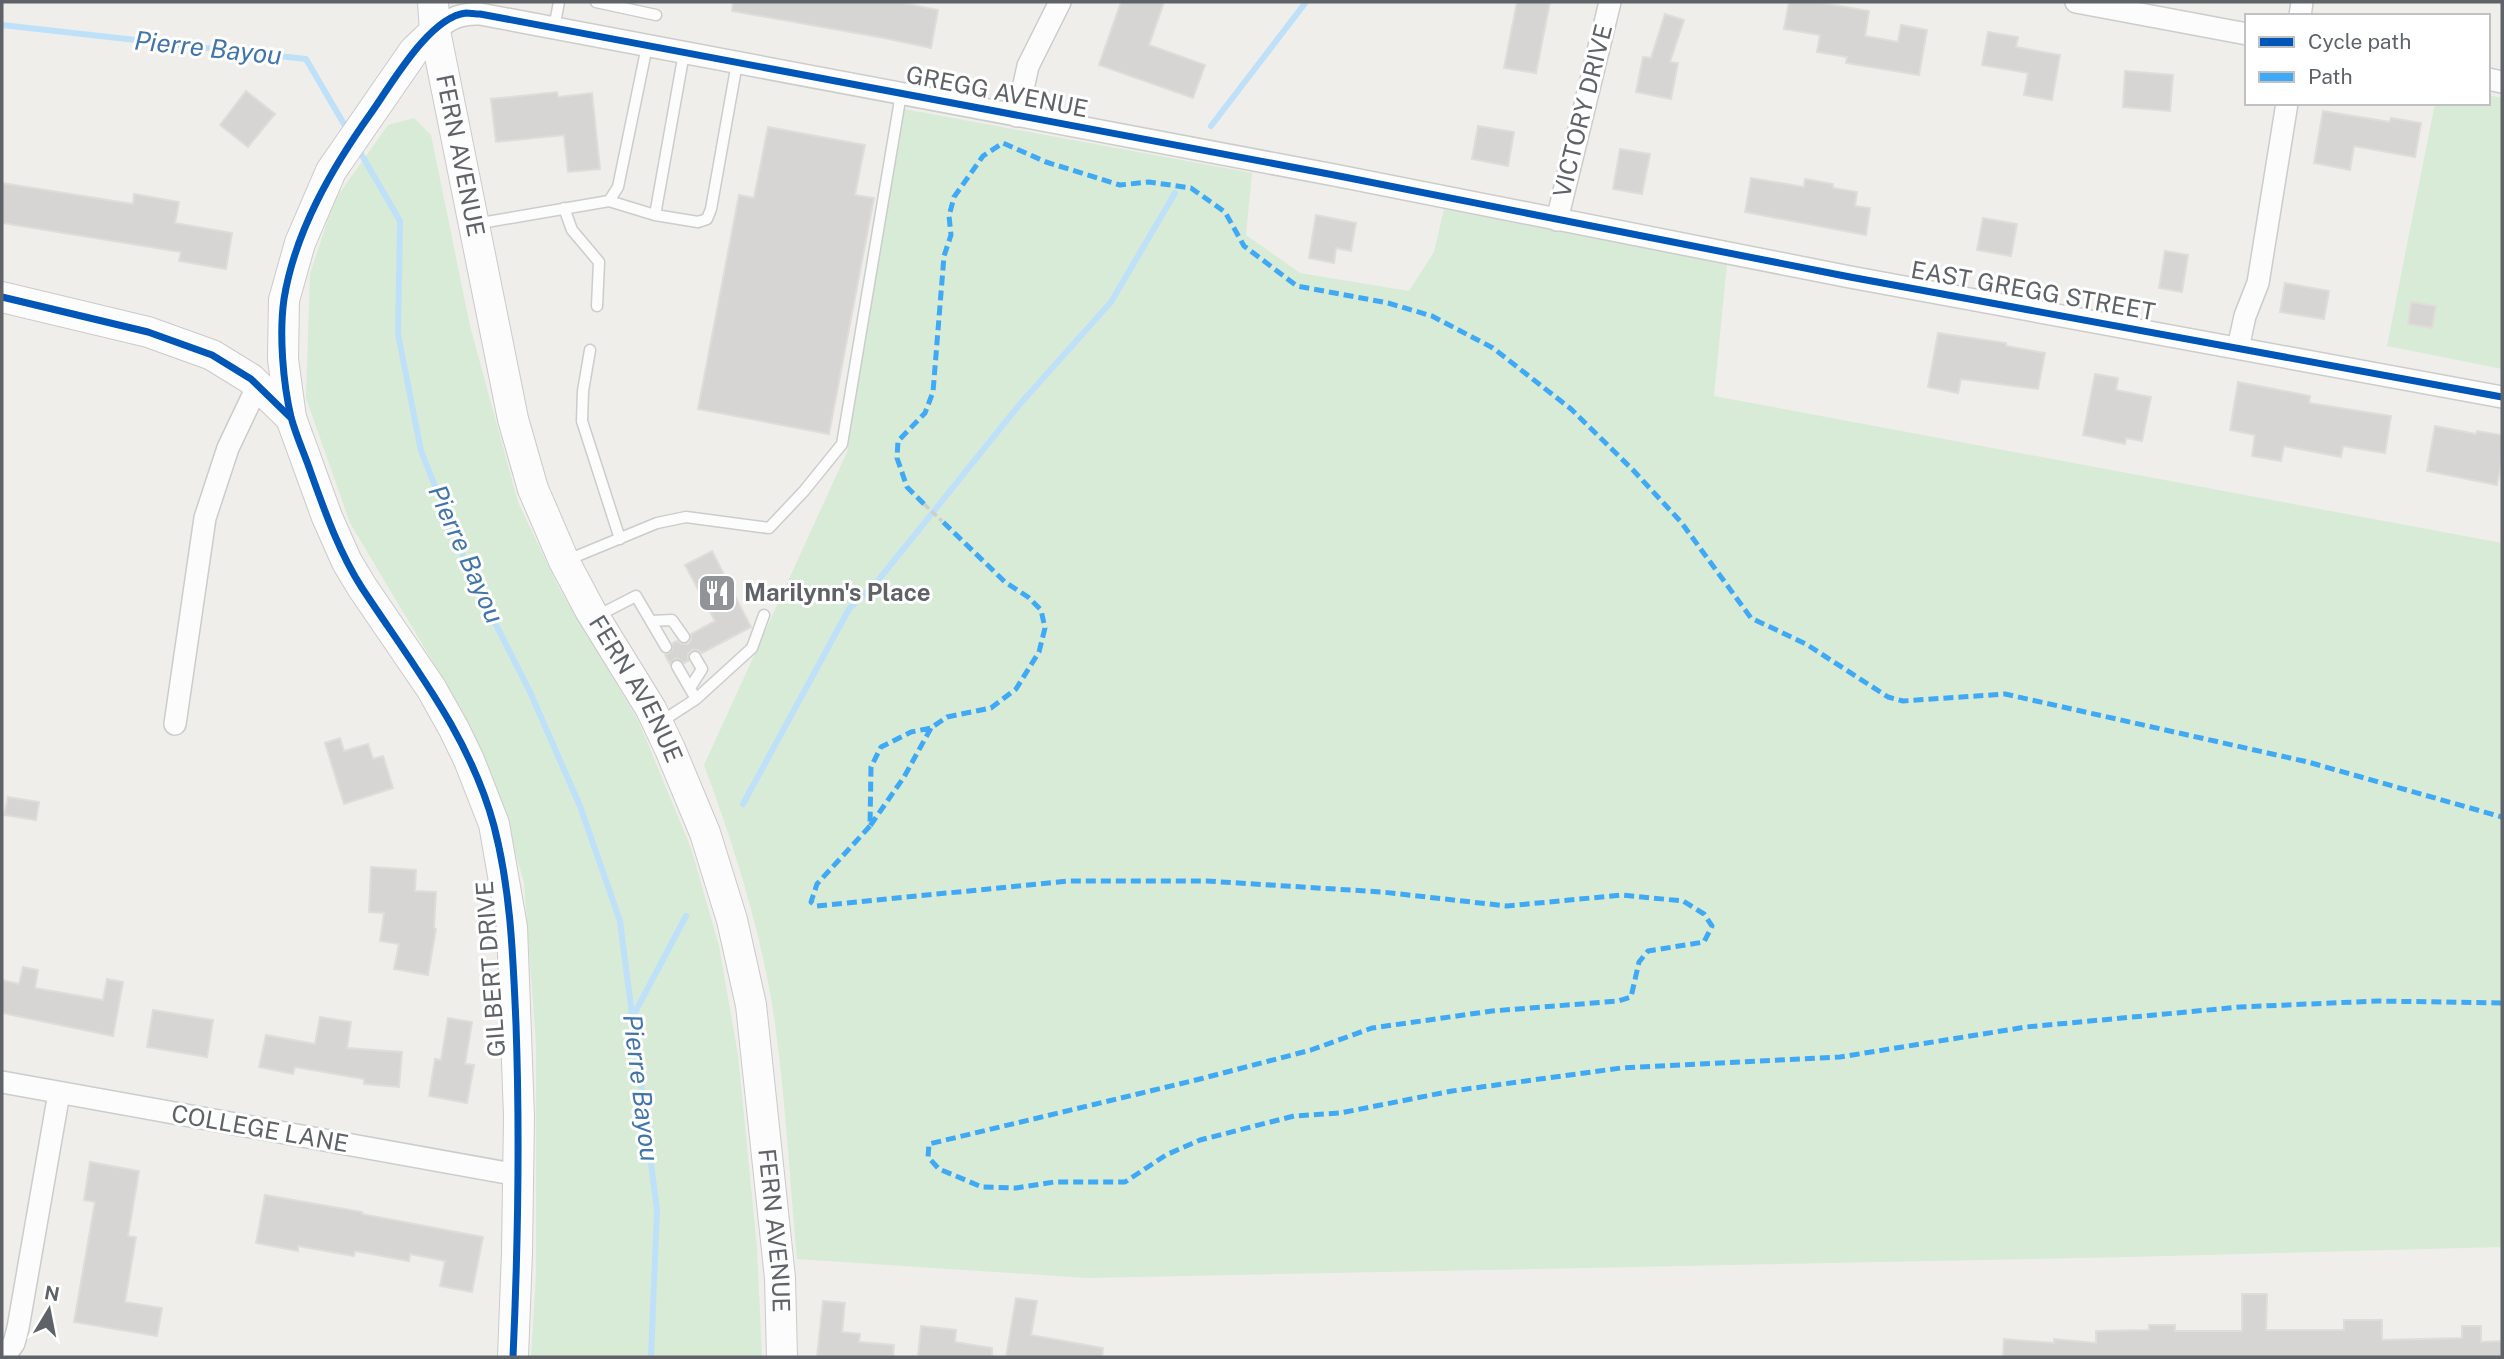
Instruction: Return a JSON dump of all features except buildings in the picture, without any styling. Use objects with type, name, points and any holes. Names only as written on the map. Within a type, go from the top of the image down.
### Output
[{"type":"street","points":[[1017,116],[1028,66],[1060,2]]},
{"type":"street","name":"VICTORY DRIVE","points":[[1557,220],[1610,2]]},
{"type":"street","points":[[2076,2],[2245,34]]},
{"type":"street","name":"GREGG AVENUE","points":[[434,16],[448,20],[464,13],[554,28],[1334,175],[1557,220]]},
{"type":"street","points":[[291,418],[283,359],[284,300],[300,243],[331,171],[401,71],[434,16]]},
{"type":"street","name":"FERN AVENUE","points":[[434,16],[513,419],[533,489],[564,561],[658,724],[705,833],[732,920],[751,1005],[780,1278],[782,1357]]},
{"type":"street","points":[[2238,348],[2245,316],[2258,283],[2287,105]]},
{"type":"street","name":"EAST GREGG STREET","points":[[1557,220],[2502,397]]},
{"type":"street","points":[[2,297],[173,339],[212,355],[258,385],[291,418]]},
{"type":"street","points":[[175,724],[205,518],[228,448],[258,385]]},
{"type":"street","name":"GILBERT DRIVE","points":[[291,418],[327,517],[347,562],[448,718],[469,760],[494,824],[512,928],[519,1116],[513,1357]]},
{"type":"street","name":"COLLEGE LANE","points":[[2,1082],[519,1175]]},
{"type":"street","points":[[4,1357],[14,1343],[18,1328],[59,1093]]},
{"type":"lane","points":[[554,28],[559,2]]},
{"type":"lane","points":[[596,2],[656,15]]},
{"type":"lane","points":[[609,201],[618,187],[647,46]]},
{"type":"lane","points":[[655,215],[684,53]]},
{"type":"lane","points":[[475,224],[609,201],[655,215],[698,222],[707,219],[737,63]]},
{"type":"lane","points":[[564,561],[657,523],[686,517],[769,528],[842,444],[901,94]]},
{"type":"lane","points":[[564,208],[572,230],[598,262],[597,306]]},
{"type":"lane","points":[[590,349],[583,391],[582,421],[620,539]]},
{"type":"lane","points":[[595,618],[636,596],[666,647]]},
{"type":"lane","points":[[658,724],[696,699],[752,648],[764,615]]},
{"type":"lane","points":[[651,621],[672,620],[684,637]]},
{"type":"lane","points":[[690,688],[702,669],[695,657]]},
{"type":"lane","points":[[677,666],[696,699]]},
{"type":"path","points":[[923,503],[942,520]]},
{"type":"green space","points":[[2490,95],[2502,98],[2502,369],[2387,346],[2435,105],[2490,105]]},
{"type":"green space","points":[[904,109],[1252,173],[1246,235],[1300,273],[1409,291],[1434,252],[1444,209],[1727,264],[1714,396],[2502,543],[2502,1247],[1087,1278],[797,1259],[783,1088],[771,997],[748,896],[704,765],[847,452]]},
{"type":"green space","points":[[414,118],[431,135],[470,326],[518,502],[559,588],[639,722],[691,848],[719,946],[738,1055],[757,1247],[762,1357],[531,1357],[536,1275],[536,1044],[524,882],[495,787],[449,689],[350,523],[306,398],[310,274],[334,201],[388,125]]},
{"type":"waterway","points":[[1211,126],[1306,2]]},
{"type":"waterway","name":"Pierre Bayou","points":[[2,25],[306,59],[348,131]]},
{"type":"waterway","name":"Pierre Bayou","points":[[357,147],[400,221],[398,334],[421,451],[469,571],[530,692],[580,806],[620,921],[657,1210],[651,1357]]},
{"type":"waterway","points":[[743,804],[849,609],[876,583],[1020,404],[1111,302],[1175,193]]},
{"type":"waterway","points":[[633,1016],[686,916]]},
{"type":"marked path","points":[[924,504],[907,487],[897,458],[898,441],[925,413],[933,392],[944,256],[951,235],[949,216],[954,197],[983,156],[1003,143],[1046,162],[1120,185],[1149,182],[1191,188],[1225,212],[1244,246],[1297,286],[1388,303],[1432,316],[1493,348],[1571,409],[1633,470],[1681,522],[1751,618],[1806,644],[1888,697],[1903,701],[2005,694],[2308,762],[2502,817]]},
{"type":"marked path","points":[[931,728],[904,777],[870,826],[871,767],[881,747],[911,732],[931,728],[947,717],[991,708],[1016,689],[1039,652],[1045,628],[1041,610],[1028,597],[1005,582],[942,521]]},
{"type":"marked path","points":[[870,826],[817,884],[811,902],[816,906],[1069,881],[1206,881],[1382,892],[1507,906],[1622,895],[1683,901],[1704,914],[1712,926],[1704,942],[1648,951],[1639,962],[1631,997],[1618,1001],[1492,1011],[1372,1028],[1311,1050],[929,1144],[928,1157],[939,1169],[982,1187],[1016,1188],[1054,1182],[1125,1182],[1166,1155],[1200,1140],[1294,1116],[1340,1113],[1452,1091],[1621,1068],[1840,1057],[2026,1027],[2240,1007],[2378,1001],[2502,1003]]},
{"type":"cycle path","points":[[513,1357],[518,1191],[517,1066],[514,974],[500,850],[483,793],[455,731],[362,588],[333,532],[291,417],[282,343],[284,299],[289,274],[317,201],[342,156],[400,70],[425,39],[452,17],[466,13],[480,14],[1334,175],[1850,277],[2502,397]]},
{"type":"cycle path","points":[[2,297],[148,332],[212,355],[251,379],[291,418]]},
{"type":"place","name":"Marilynn's Place","points":[[717,593]]}]
